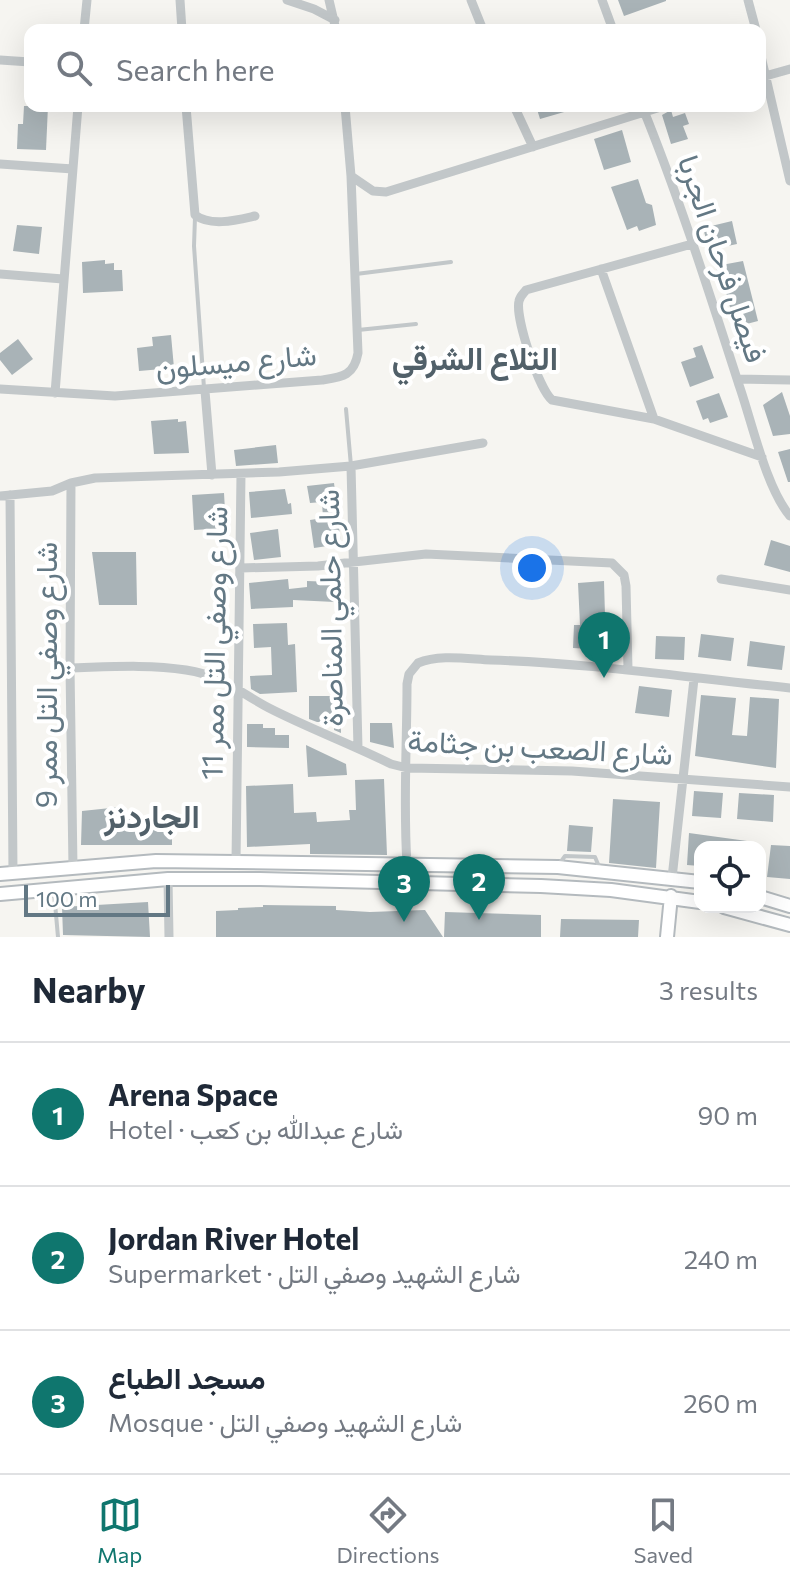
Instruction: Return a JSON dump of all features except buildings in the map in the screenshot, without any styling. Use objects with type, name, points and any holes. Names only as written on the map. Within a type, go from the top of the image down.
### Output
[{"type":"main road","points":[[6,874],[156,861],[558,867],[694,881]]},
{"type":"main road","points":[[0,894],[168,879],[541,886],[671,896],[694,901]]},
{"type":"main road","points":[[667,937],[671,896]]},
{"type":"main road","points":[[766,899],[790,906]]},
{"type":"main road","points":[[746,913],[790,925]]},
{"type":"street","points":[[85,24],[87,0]]},
{"type":"street","points":[[180,0],[182,24]]},
{"type":"street","points":[[287,0],[314,9],[335,24]]},
{"type":"street","points":[[329,0],[336,24]]},
{"type":"street","points":[[471,0],[481,24]]},
{"type":"street","points":[[602,0],[611,24]]},
{"type":"street","points":[[748,0],[754,24]]},
{"type":"street","points":[[0,60],[24,62]]},
{"type":"street","points":[[766,76],[790,69]]},
{"type":"street","points":[[766,91],[790,181]]},
{"type":"street","points":[[55,393],[78,112]]},
{"type":"street","points":[[186,112],[195,215],[201,220],[217,221],[255,216]]},
{"type":"street","name":"شارع ميسلون","points":[[0,389],[115,396],[322,380],[349,374],[356,363],[356,330],[351,176],[346,112]]},
{"type":"street","points":[[517,112],[533,147]]},
{"type":"street","points":[[351,176],[373,191],[386,192],[635,112]]},
{"type":"street","name":"فيصل فرحان الجربا","points":[[645,112],[762,457],[781,503],[790,516]]},
{"type":"street","points":[[0,164],[73,169]]},
{"type":"street","points":[[692,244],[526,290],[519,301],[521,321],[542,387],[552,400],[654,419],[762,457]]},
{"type":"street","points":[[601,269],[654,419]]},
{"type":"street","points":[[0,274],[63,279]]},
{"type":"street","points":[[738,379],[790,380]]},
{"type":"street","points":[[205,391],[212,475]]},
{"type":"street","points":[[6,874],[5,495],[52,491],[95,478],[241,474],[351,466],[483,443]]},
{"type":"street","name":"شارع حلمي المناصرة","points":[[351,466],[358,748]]},
{"type":"street","name":"شارع وصفي التل ممر 11","points":[[236,862],[241,474]]},
{"type":"street","name":"شارع وصفي التل ممر 9","points":[[71,483],[73,867]]},
{"type":"street","points":[[241,568],[318,566],[407,554],[612,563],[624,575],[626,586],[628,669]]},
{"type":"street","points":[[721,579],[790,590]]},
{"type":"street","points":[[407,864],[404,803],[407,684],[409,674],[418,663],[440,659],[501,660],[628,669],[790,688]]},
{"type":"street","name":"شارع الصعب بن جثامة","points":[[70,668],[187,670],[216,678],[269,708],[407,768],[557,770],[790,787]]},
{"type":"street","points":[[672,878],[694,679]]},
{"type":"street","points":[[168,879],[169,937]]},
{"type":"lane","points":[[195,215],[194,246],[205,391]]},
{"type":"lane","points":[[354,275],[451,262]]},
{"type":"lane","points":[[356,330],[416,324]]},
{"type":"lane","points":[[346,409],[351,466]]},
{"type":"lane","points":[[53,889],[58,937]]},
{"type":"place","name":"Arena Space","points":[[604,678]]},
{"type":"place","name":"Jordan River Hotel","points":[[479,920]]},
{"type":"place","name":"مسجد الطباع","points":[[404,922]]},
{"type":"district","name":"التلاع الشرقي","points":[[475,359]]},
{"type":"district","name":"الجاردنز","points":[[152,817]]}]
